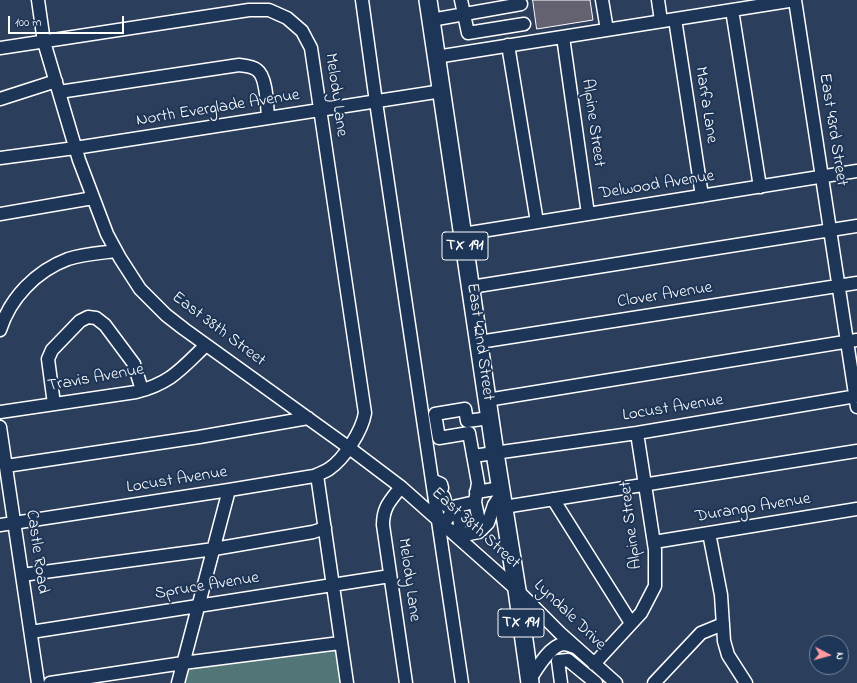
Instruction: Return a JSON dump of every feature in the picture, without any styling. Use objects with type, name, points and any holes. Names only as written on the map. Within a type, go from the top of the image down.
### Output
[{"type":"highway","name":"East 42nd Street","points":[[428,0],[530,682]]},
{"type":"street","name":"East 38th Street","points":[[38,0],[44,42],[75,148],[107,234],[140,288],[166,315],[401,487],[517,590]]},
{"type":"street","points":[[362,0],[432,480],[446,505],[455,508]]},
{"type":"street","points":[[461,0],[467,32],[469,33],[524,24]]},
{"type":"street","points":[[602,0],[607,30]]},
{"type":"street","points":[[658,0],[661,21]]},
{"type":"street","points":[[436,57],[732,10],[768,2],[795,0]]},
{"type":"street","name":"East 43rd Street","points":[[795,0],[839,286],[852,341],[856,400]]},
{"type":"street","points":[[431,20],[521,2],[527,42]]},
{"type":"street","name":"Melody Lane","points":[[0,48],[249,10],[269,10],[283,15],[295,23],[307,39],[314,57],[320,110],[365,403],[363,422],[348,447]]},
{"type":"street","points":[[732,10],[760,187]]},
{"type":"street","name":"Marfa Lane","points":[[675,19],[702,196]]},
{"type":"street","name":"Alpine Street","points":[[563,36],[588,214]]},
{"type":"street","points":[[508,45],[537,222]]},
{"type":"street","points":[[0,99],[57,87],[239,65],[253,67],[262,75],[268,118]]},
{"type":"street","name":"North Everglade Avenue","points":[[0,158],[75,148],[442,91]]},
{"type":"street","name":"Delwood Avenue","points":[[463,234],[857,171]]},
{"type":"street","points":[[0,214],[93,198]]},
{"type":"street","points":[[471,287],[857,226]]},
{"type":"street","points":[[0,330],[7,313],[16,299],[27,286],[42,273],[54,265],[73,258],[116,251]]},
{"type":"street","name":"Clover Avenue","points":[[479,342],[857,283]]},
{"type":"street","points":[[54,404],[48,360],[50,352],[55,345],[80,321],[88,317],[100,320],[126,353],[134,364],[142,390]]},
{"type":"street","points":[[487,400],[852,341]]},
{"type":"street","name":"Travis Avenue","points":[[0,412],[142,390],[164,382],[176,374],[206,345]]},
{"type":"street","name":"Locust Avenue","points":[[473,456],[856,400]]},
{"type":"street","points":[[439,438],[435,414],[464,409],[478,483],[476,497],[479,522]]},
{"type":"street","points":[[6,466],[199,437],[308,418]]},
{"type":"street","points":[[467,421],[490,418]]},
{"type":"street","name":"Castle Road","points":[[0,427],[38,683]]},
{"type":"street","points":[[426,441],[469,433]]},
{"type":"street","name":"Alpine Street","points":[[594,664],[641,613],[655,586],[655,550],[637,433]]},
{"type":"street","name":"Locust Avenue","points":[[0,524],[294,480],[317,475],[330,468],[338,461],[348,447]]},
{"type":"street","points":[[443,524],[455,508],[476,497],[502,496],[553,499],[857,451]]},
{"type":"street","points":[[317,475],[340,643],[347,683]]},
{"type":"street","points":[[432,480],[441,484],[443,524],[462,683]]},
{"type":"street","name":"Melody Lane","points":[[401,487],[388,502],[383,515],[383,525],[406,683]]},
{"type":"street","points":[[178,683],[229,490]]},
{"type":"street","points":[[443,524],[469,534],[479,532],[488,523],[494,505],[502,496]]},
{"type":"street","points":[[553,499],[631,623]]},
{"type":"street","points":[[455,508],[460,524]]},
{"type":"street","name":"Durango Avenue","points":[[654,542],[857,509]]},
{"type":"street","points":[[22,575],[214,549],[313,532],[325,528]]},
{"type":"street","points":[[708,533],[721,595],[724,641],[728,655],[746,683]]},
{"type":"street","name":"Spruce Avenue","points":[[30,632],[390,576]]},
{"type":"street","name":"Lyndale Drive","points":[[517,590],[560,633],[616,683]]},
{"type":"street","points":[[654,683],[701,633],[723,624]]},
{"type":"street","points":[[50,683],[101,679],[183,663],[340,643]]},
{"type":"street","points":[[530,682],[546,656],[553,648],[563,644],[575,647]]},
{"type":"street","points":[[561,683],[558,661],[568,660],[595,683],[604,672]]},
{"type":"green space","points":[[341,640],[348,683],[178,683],[183,663]]},
{"type":"building","points":[[533,0],[590,0],[593,20],[537,29]]}]
